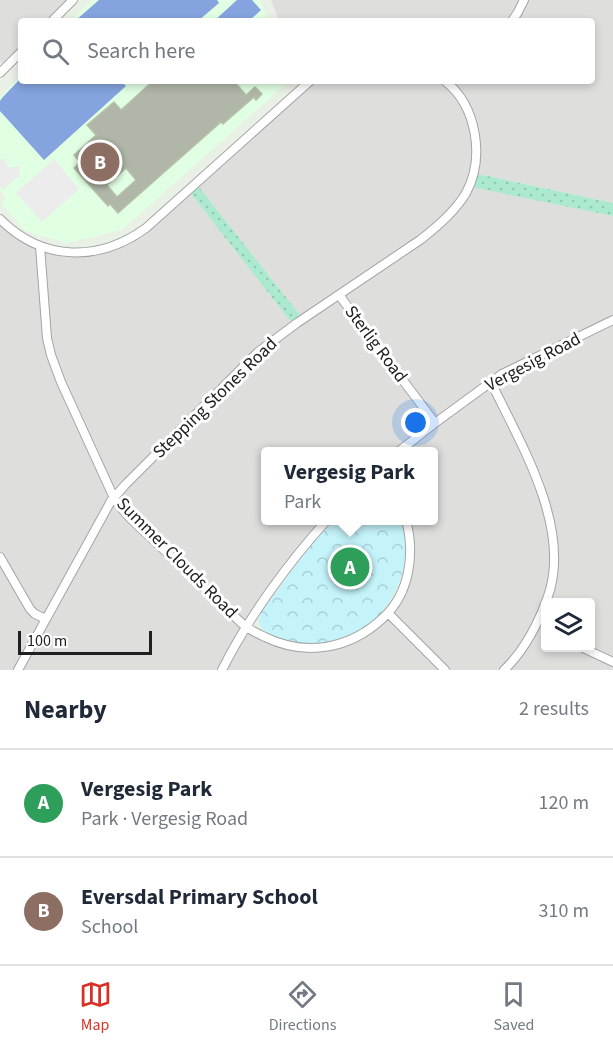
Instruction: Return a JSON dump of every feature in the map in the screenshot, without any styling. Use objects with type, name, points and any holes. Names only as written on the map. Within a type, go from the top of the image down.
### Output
[{"type":"street","points":[[55,18],[73,0]]},
{"type":"street","points":[[514,18],[524,0]]},
{"type":"street","points":[[0,73],[18,55]]},
{"type":"street","points":[[0,219],[20,236],[40,246],[57,250],[82,253],[99,251],[134,237],[307,84]]},
{"type":"street","name":"Stepping Stones Road","points":[[18,670],[114,498],[258,352],[436,227],[459,203],[467,192],[471,180],[476,146],[469,112],[453,84]]},
{"type":"street","name":"Summer Clouds Road","points":[[40,246],[47,338],[51,355],[114,498],[131,519],[246,627],[273,641],[304,649],[338,645],[357,638],[376,625],[397,600],[408,573],[411,556],[407,525]]},
{"type":"street","name":"Sterlig Road","points":[[339,295],[435,423]]},
{"type":"street","name":"Vergesig Road","points":[[404,447],[513,368],[613,320]]},
{"type":"street","points":[[491,382],[544,497],[553,538],[551,585],[536,626],[518,655],[504,670]]},
{"type":"street","points":[[222,670],[246,627],[301,550],[323,525]]},
{"type":"street","points":[[0,557],[30,609],[46,619]]},
{"type":"street","points":[[388,613],[445,670]]},
{"type":"street","points":[[536,626],[541,628]]},
{"type":"street","points":[[592,652],[613,662]]},
{"type":"shaded area","points":[[0,0],[73,0],[55,18],[18,18],[18,55],[6,67],[0,61]]},
{"type":"shaded area","points":[[93,0],[260,0],[267,18],[74,18]]},
{"type":"shaded area","points":[[99,0],[217,0],[219,3],[202,18],[78,18]]},
{"type":"shaded area","points":[[237,0],[252,0],[261,10],[252,18],[217,18]]},
{"type":"shaded area","points":[[271,0],[613,0],[613,203],[474,173],[470,186],[613,216],[613,670],[0,670],[0,220],[31,243],[82,252],[133,236],[187,189],[294,326],[303,319],[195,182],[305,84],[595,84],[595,18],[278,18]],"holes":[[[261,447],[438,447],[438,525],[406,525],[408,573],[387,613],[344,642],[304,648],[273,640],[248,626],[302,550],[324,525],[261,525]]]},
{"type":"shaded area","points":[[18,79],[18,84],[286,84],[122,230],[67,243],[25,231],[2,204],[5,198],[0,192],[0,97]]},
{"type":"shaded area","points":[[18,81],[18,84],[124,84],[126,86],[44,160],[0,111],[2,98]]},
{"type":"shaded area","points":[[0,159],[5,159],[8,168],[19,166],[20,177],[3,190],[0,185]]},
{"type":"shaded area","points":[[54,159],[79,189],[42,222],[16,193]]},
{"type":"shaded area","points":[[478,174],[613,203],[613,216],[472,187]]},
{"type":"shaded area","points":[[199,187],[300,315],[291,322],[191,194]]},
{"type":"green space","points":[[330,525],[403,525],[406,547],[402,572],[393,595],[379,615],[360,630],[338,640],[313,644],[286,640],[267,633],[259,624],[260,614],[309,547]]},
{"type":"building","points":[[150,84],[237,84],[246,95],[255,87],[262,94],[256,100],[254,97],[223,124],[221,122],[118,213],[110,204],[108,206],[74,168],[80,162],[74,155],[96,135],[87,125],[114,102],[121,110]],"holes":[[[126,168],[136,180],[117,197],[107,185]]]},
{"type":"place","name":"Eversdal Primary School","points":[[100,162]]},
{"type":"place","name":"Vergesig Park","points":[[350,567]]}]
